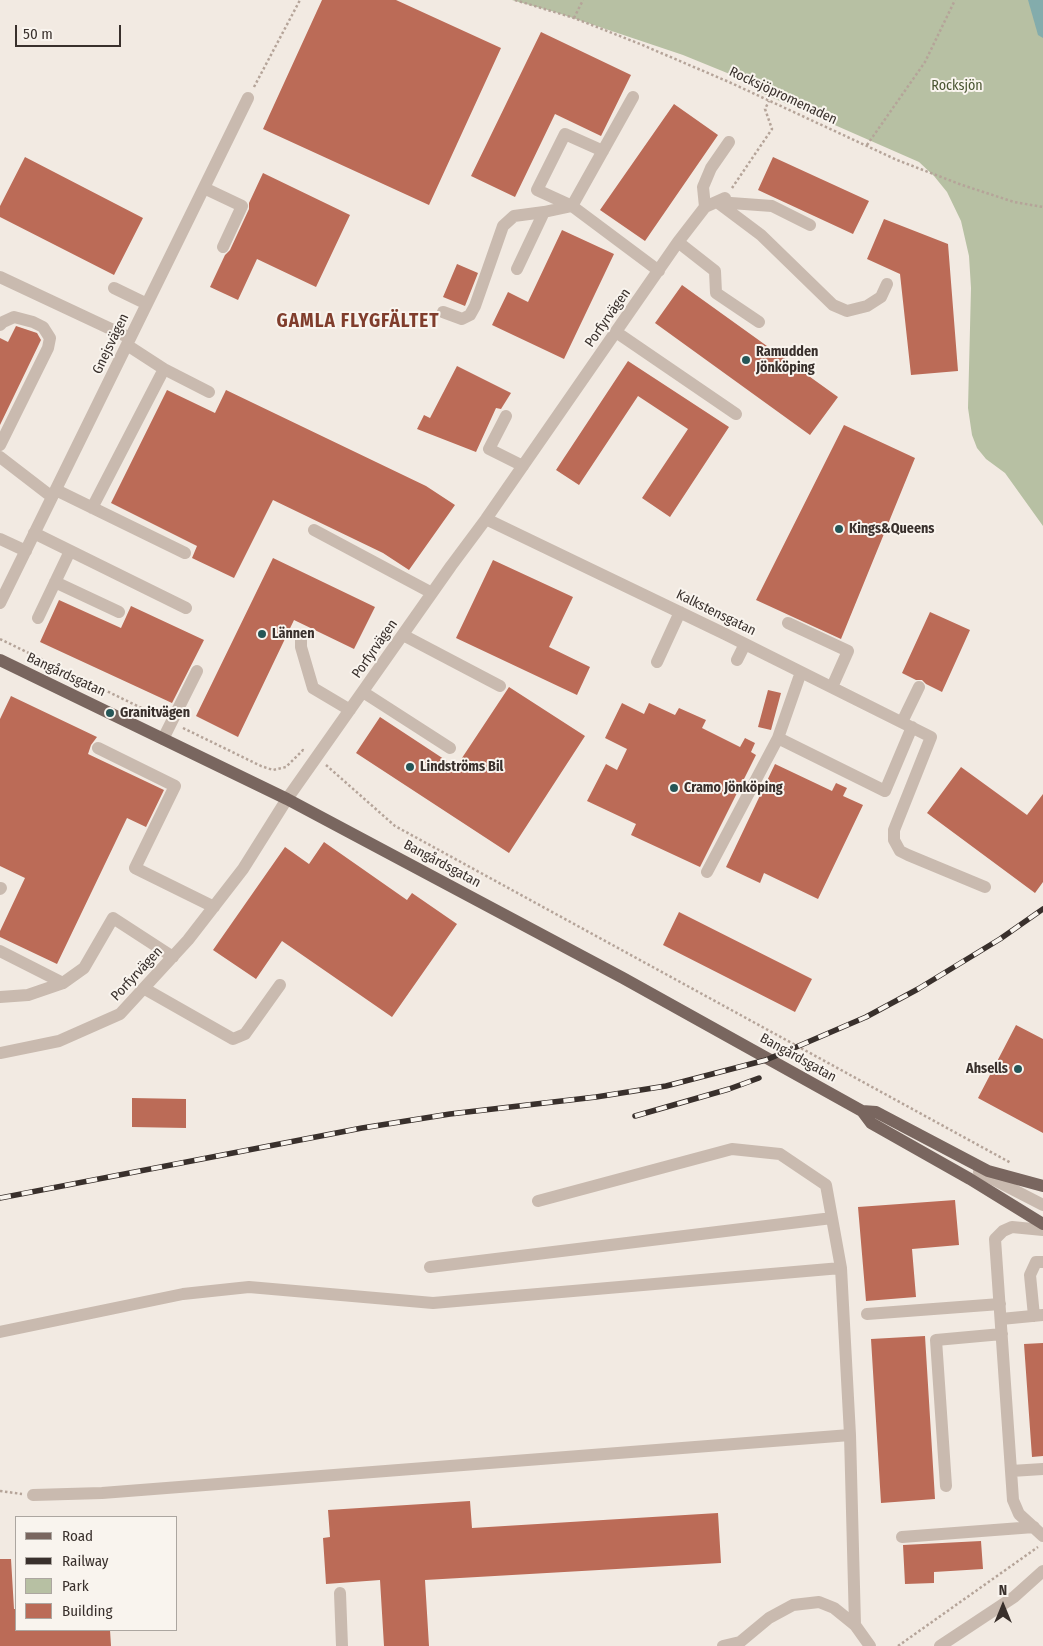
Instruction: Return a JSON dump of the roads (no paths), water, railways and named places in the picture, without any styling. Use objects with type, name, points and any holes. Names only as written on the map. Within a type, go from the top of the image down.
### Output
[{"type":"main road","name":"Bangårdsgatan","points":[[0,660],[287,799],[623,978],[862,1111],[871,1123],[970,1179],[1043,1224]]},
{"type":"main road","name":"Bangårdsgatan","points":[[862,1111],[876,1112],[988,1171],[1043,1186]]},
{"type":"street","points":[[443,312],[462,319],[470,315],[475,306],[503,226],[514,216],[572,206],[632,97]]},
{"type":"street","name":"Gnejsvägen","points":[[0,603],[248,98]]},
{"type":"street","points":[[602,151],[565,134],[537,190],[572,206],[659,271]]},
{"type":"street","points":[[706,208],[703,187],[711,168],[729,142]]},
{"type":"street","points":[[204,188],[242,206],[223,247]]},
{"type":"street","points":[[721,200],[772,206],[810,225]]},
{"type":"street","points":[[721,200],[762,235],[833,305],[847,311],[867,306],[880,297],[887,284]]},
{"type":"street","name":"Porfyrvägen","points":[[0,1053],[59,1041],[120,1014],[173,957],[242,869],[315,758],[486,519],[678,242],[706,208],[721,200]]},
{"type":"street","points":[[517,269],[544,212]]},
{"type":"street","points":[[678,242],[715,271],[716,293],[759,322]]},
{"type":"street","points":[[0,277],[129,342],[164,369],[209,392]]},
{"type":"street","points":[[114,288],[147,304]]},
{"type":"street","points":[[0,325],[14,318],[33,322],[44,327],[50,338],[48,348],[0,445]]},
{"type":"street","points":[[616,332],[736,414]]},
{"type":"street","points":[[92,508],[164,369]]},
{"type":"street","points":[[506,416],[489,449],[523,466]]},
{"type":"street","points":[[0,457],[54,493],[92,508],[185,553]]},
{"type":"street","name":"Kalkstensgatan","points":[[486,519],[680,612],[931,737],[894,830],[894,840],[900,851],[985,887]]},
{"type":"street","points":[[314,530],[432,593]]},
{"type":"street","points":[[34,533],[186,608]]},
{"type":"street","points":[[0,539],[26,551]]},
{"type":"street","points":[[38,618],[70,551]]},
{"type":"street","points":[[55,582],[118,612]]},
{"type":"street","points":[[657,662],[680,612]]},
{"type":"street","points":[[788,623],[848,651],[832,687]]},
{"type":"street","points":[[404,635],[500,686]]},
{"type":"street","points":[[301,637],[301,647],[313,688],[350,710]]},
{"type":"street","points":[[737,660],[745,644]]},
{"type":"street","points":[[163,739],[197,671]]},
{"type":"street","points":[[708,872],[778,738],[801,672]]},
{"type":"street","points":[[778,738],[885,791],[919,687]]},
{"type":"street","points":[[363,692],[450,748]]},
{"type":"street","points":[[98,748],[175,786],[135,868],[214,907]]},
{"type":"street","points":[[0,997],[28,995],[63,983],[84,968],[113,918],[173,957]]},
{"type":"street","points":[[0,952],[63,983]]},
{"type":"street","points":[[145,989],[233,1039],[245,1034],[280,985]]},
{"type":"street","name":"Bangårdsgatan","points":[[862,1111],[1043,1205]]},
{"type":"street","points":[[538,1201],[732,1149],[780,1154],[826,1185],[841,1268],[850,1435],[855,1625]]},
{"type":"street","points":[[430,1266],[832,1218]]},
{"type":"street","points":[[1039,1531],[1018,1514],[1013,1500],[995,1239],[1003,1231],[1018,1226],[1043,1230]]},
{"type":"street","points":[[1001,1319],[1038,1315],[1030,1275],[1036,1262],[1043,1262]]},
{"type":"street","points":[[0,1332],[183,1294],[249,1287],[433,1303],[841,1268]]},
{"type":"street","points":[[867,1314],[1000,1304]]},
{"type":"street","points":[[946,1486],[936,1340],[1002,1334]]},
{"type":"street","points":[[33,1495],[102,1493],[850,1435]]},
{"type":"street","points":[[1011,1471],[1043,1469]]},
{"type":"street","points":[[902,1536],[1039,1531]]},
{"type":"street","points":[[940,1646],[1014,1598],[1043,1571]]},
{"type":"street","points":[[340,1593],[342,1646]]},
{"type":"street","points":[[723,1646],[740,1642],[768,1618],[793,1605],[819,1602],[834,1608],[855,1625],[870,1646]]},
{"type":"water","points":[[1028,0],[1043,0],[1043,38],[1038,35]]},
{"type":"railway","points":[[0,1198],[362,1128],[450,1114],[596,1097],[666,1086],[766,1060],[866,1017],[918,989],[1000,939],[1043,909]]},
{"type":"railway","points":[[635,1116],[729,1089],[759,1078]]},
{"type":"place","name":"Ramudden Jönköping","points":[[746,360]]},
{"type":"place","name":"Kings&Queens","points":[[839,529]]},
{"type":"place","name":"Lännen","points":[[262,634]]},
{"type":"place","name":"Granitvägen","points":[[110,713]]},
{"type":"place","name":"Lindströms Bil","points":[[410,767]]},
{"type":"place","name":"Cramo Jönköping","points":[[674,788]]},
{"type":"place","name":"Ahsells","points":[[1018,1069]]},
{"type":"district","name":"GAMLA FLYGFÄLTET","points":[[358,322]]},
{"type":"park label","name":"Rocksjön","points":[[957,86]]}]
